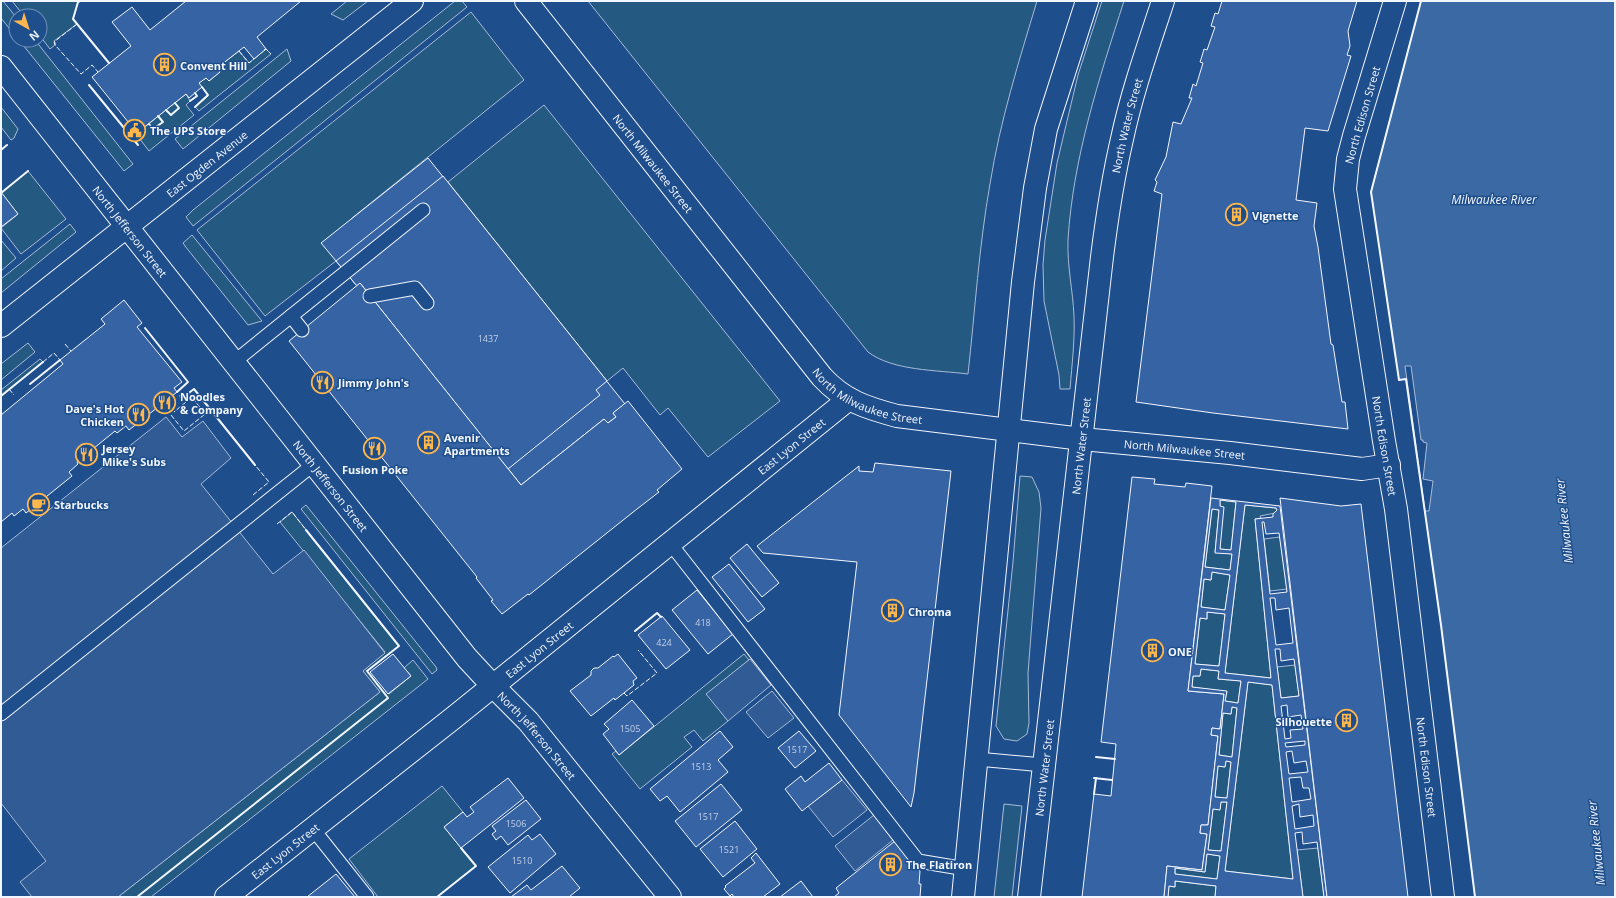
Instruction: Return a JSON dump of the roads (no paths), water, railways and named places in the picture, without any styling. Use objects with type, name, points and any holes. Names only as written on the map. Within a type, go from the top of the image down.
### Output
[{"type":"street","name":"East Ogden Avenue","points":[[1,326],[412,1]]},
{"type":"street","name":"North Milwaukee Street","points":[[526,1],[822,377],[835,390],[849,399],[874,410],[897,416],[1009,431],[1362,468],[1388,465]]},
{"type":"street","points":[[963,897],[1023,282],[1035,188],[1046,129],[1087,1]]},
{"type":"street","name":"North Water Street","points":[[1029,897],[1043,765],[1110,197],[1122,139],[1136,86],[1162,1]]},
{"type":"street","name":"North Edison Street","points":[[1395,1],[1348,159],[1345,189],[1396,509],[1443,897]]},
{"type":"street","name":"North Jefferson Street","points":[[1,67],[467,658],[528,721],[670,897]]},
{"type":"street","name":"East Lyon Street","points":[[226,897],[452,719],[492,685],[849,399]]},
{"type":"lane","points":[[234,362],[424,210]]},
{"type":"lane","points":[[370,296],[415,288],[427,303]]},
{"type":"lane","points":[[291,316],[302,330]]},
{"type":"lane","points":[[1,714],[314,464]]},
{"type":"lane","points":[[670,543],[918,861],[966,869]]},
{"type":"lane","points":[[977,759],[1043,765]]},
{"type":"lane","points":[[313,829],[366,897]]},
{"type":"water","name":"Milwaukee River","points":[[1421,1],[1615,1],[1615,897],[1475,897],[1441,625],[1406,379],[1399,380],[1371,192]]},
{"type":"place","name":"Convent Hill","points":[[164,65]]},
{"type":"place","name":"The UPS Store","points":[[135,130]]},
{"type":"place","name":"Vignette","points":[[1237,215]]},
{"type":"place","name":"Jimmy John's","points":[[322,382]]},
{"type":"place","name":"Noodles & Company","points":[[164,402]]},
{"type":"place","name":"Dave's Hot Chicken","points":[[139,414]]},
{"type":"place","name":"Avenir Apartments","points":[[429,443]]},
{"type":"place","name":"Fusion Poke","points":[[375,449]]},
{"type":"place","name":"Jersey Mike's Subs","points":[[86,454]]},
{"type":"place","name":"Starbucks","points":[[38,504]]},
{"type":"place","name":"Chroma","points":[[893,611]]},
{"type":"place","name":"ONE","points":[[1152,651]]},
{"type":"place","name":"Silhouette","points":[[1347,721]]},
{"type":"place","name":"The Flatiron","points":[[890,864]]}]
